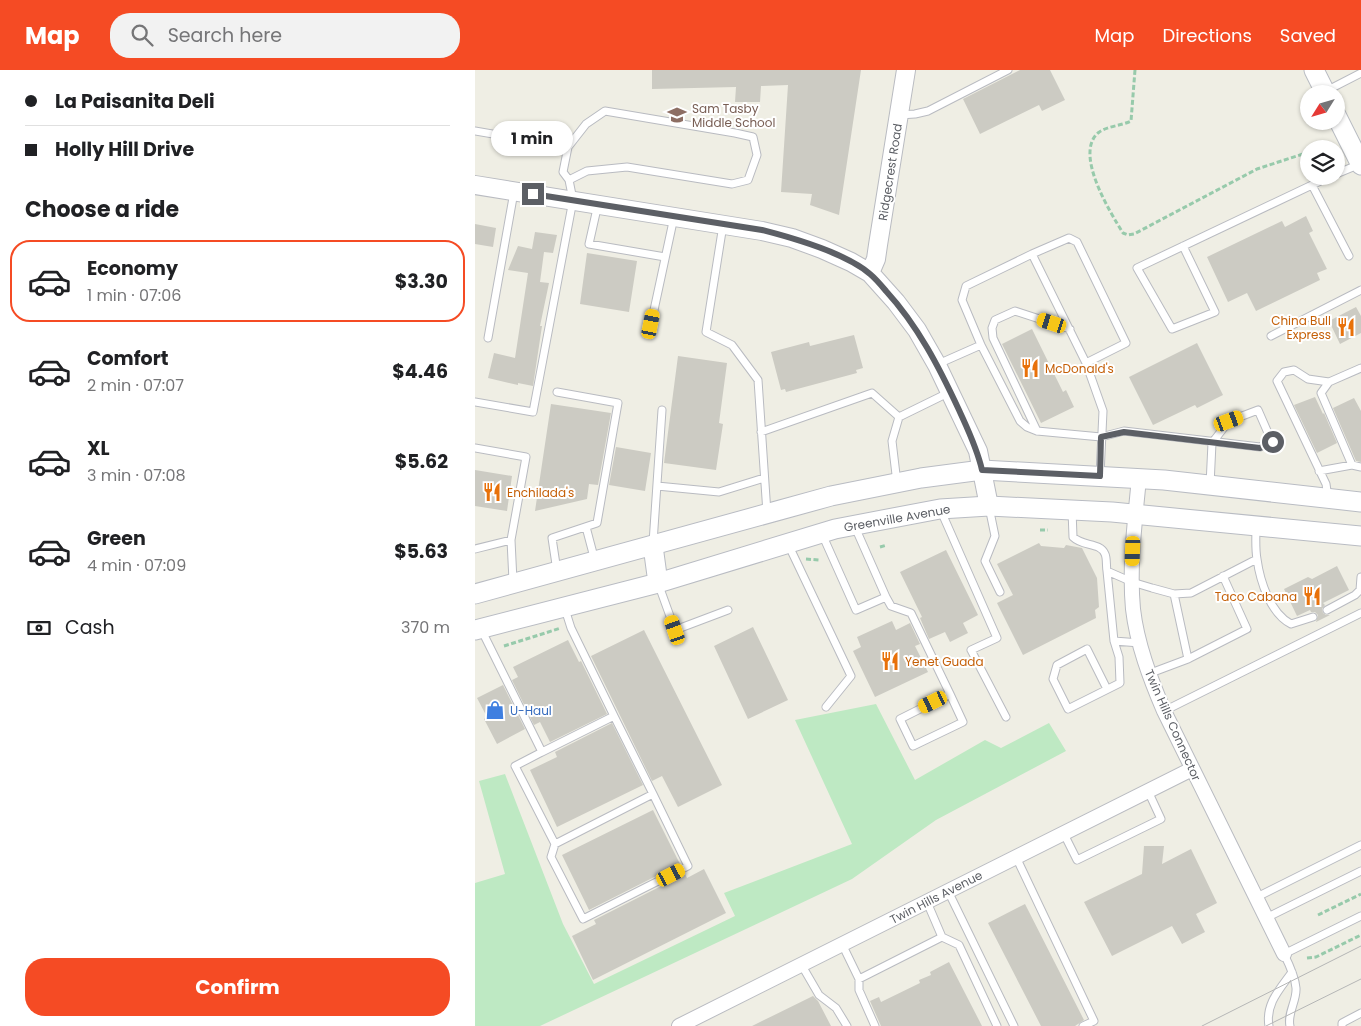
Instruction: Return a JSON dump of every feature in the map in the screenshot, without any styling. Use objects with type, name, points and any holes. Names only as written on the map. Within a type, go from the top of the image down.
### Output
[{"type":"main road","points":[[1315,70],[1322,85]]},
{"type":"main road","points":[[1344,130],[1361,164]]},
{"type":"main road","points":[[475,594],[831,496],[897,483],[982,470],[1139,478],[1361,502]]},
{"type":"main road","name":"Greenville Avenue","points":[[478,629],[658,583],[822,533],[940,509],[989,506],[1072,509],[1361,536]]},
{"type":"main road","points":[[653,546],[658,583]]},
{"type":"street","name":"Ridgecrest Road","points":[[870,273],[877,252],[906,70]]},
{"type":"street","points":[[475,185],[723,224],[792,238],[844,259],[870,273],[896,302],[917,330],[937,364],[978,451],[989,506]]},
{"type":"street","name":"Twin Hills Connector","points":[[1139,478],[1135,514],[1132,582],[1133,610],[1139,643],[1148,674],[1164,711],[1255,898],[1285,954]]},
{"type":"street","name":"Twin Hills Avenue","points":[[679,1026],[1192,769]]},
{"type":"lane","points":[[899,115],[928,111],[1008,70]]},
{"type":"lane","points":[[1339,85],[1361,73]]},
{"type":"lane","points":[[475,402],[533,412],[573,200],[569,180],[563,172],[568,147],[586,124],[605,111],[735,133],[753,137],[757,155],[748,180],[732,184],[627,167],[587,171],[569,180]]},
{"type":"lane","points":[[475,131],[568,147]]},
{"type":"lane","points":[[1345,170],[1361,164]]},
{"type":"lane","points":[[1183,246],[1215,312],[1173,329],[1137,268],[1183,246],[1312,186],[1349,256]]},
{"type":"lane","points":[[488,338],[514,191]]},
{"type":"lane","points":[[598,204],[589,244],[665,257]]},
{"type":"lane","points":[[651,324],[674,217]]},
{"type":"lane","points":[[723,224],[706,332],[732,345],[758,380],[767,514]]},
{"type":"lane","points":[[1086,363],[1126,343],[1077,242],[1069,238],[965,286],[962,300],[981,345],[1020,421],[1027,427],[1037,431],[1101,437],[1124,432],[1212,443],[1260,448],[1273,442],[1258,410],[1229,421],[1212,443],[1209,485]]},
{"type":"lane","points":[[1032,254],[1086,363],[1103,411],[1100,476]]},
{"type":"lane","points":[[1271,336],[1361,290]]},
{"type":"lane","points":[[1037,431],[993,338],[992,328],[995,320],[1015,311],[1070,329]]},
{"type":"lane","points":[[937,364],[981,345]]},
{"type":"lane","points":[[1328,498],[1326,484],[1277,381],[1284,372],[1293,370],[1308,379],[1329,382],[1361,368]]},
{"type":"lane","points":[[1329,382],[1321,394],[1352,465]]},
{"type":"lane","points":[[557,392],[618,403],[597,523],[552,538],[557,572]]},
{"type":"lane","points":[[897,483],[892,441],[899,416],[950,392]]},
{"type":"lane","points":[[761,432],[872,393],[899,416]]},
{"type":"lane","points":[[653,546],[662,410]]},
{"type":"lane","points":[[475,448],[525,457],[511,540],[513,584]]},
{"type":"lane","points":[[1319,471],[1352,465],[1361,467]]},
{"type":"lane","points":[[657,486],[719,492],[764,478]]},
{"type":"lane","points":[[989,506],[995,536],[985,561],[1000,592]]},
{"type":"lane","points":[[940,509],[997,638],[971,650],[1006,717]]},
{"type":"lane","points":[[1072,509],[1073,537],[1078,542],[1098,546],[1105,553],[1114,641],[1119,658],[1120,683],[1107,690],[1068,709],[1053,679],[1057,665],[1087,649],[1107,690]]},
{"type":"lane","points":[[854,525],[891,606],[911,613],[950,694],[963,722],[913,746],[900,719],[950,694]]},
{"type":"lane","points":[[1255,526],[1257,559],[1265,592],[1283,619],[1291,624],[1313,617]]},
{"type":"lane","points":[[585,527],[595,561]]},
{"type":"lane","points":[[822,533],[856,610],[886,597]]},
{"type":"lane","points":[[475,549],[511,540]]},
{"type":"lane","points":[[788,544],[851,676],[826,707]]},
{"type":"lane","points":[[1107,571],[1132,582],[1174,594],[1191,593],[1257,559]]},
{"type":"lane","points":[[1148,674],[1188,659],[1247,629],[1223,576]]},
{"type":"lane","points":[[1327,610],[1355,595],[1360,590],[1361,577]]},
{"type":"lane","points":[[658,583],[675,630],[728,610]]},
{"type":"lane","points":[[1174,594],[1188,659]]},
{"type":"lane","points":[[564,607],[571,628],[688,866],[583,919],[551,857],[555,844],[515,766],[614,716]]},
{"type":"lane","points":[[1164,711],[1361,613]]},
{"type":"lane","points":[[478,629],[542,752]]},
{"type":"lane","points":[[1114,641],[1139,643]]},
{"type":"lane","points":[[1064,834],[1077,860],[1153,823],[1161,818],[1148,791]]},
{"type":"lane","points":[[555,844],[653,794]]},
{"type":"lane","points":[[1255,898],[1361,845]]},
{"type":"lane","points":[[1016,857],[1094,1021],[1083,1026]]},
{"type":"lane","points":[[1266,918],[1361,871]]},
{"type":"lane","points":[[948,891],[1014,1026]]},
{"type":"lane","points":[[927,902],[942,937],[959,945],[997,1026]]},
{"type":"lane","points":[[1290,1026],[1288,1019],[1294,1002],[1296,988],[1285,954],[1361,916]]},
{"type":"lane","points":[[859,978],[942,937]]},
{"type":"lane","points":[[841,944],[859,978],[859,990],[875,1026]]},
{"type":"lane","points":[[801,964],[819,995],[836,1008],[847,1026]]},
{"type":"lane","points":[[1269,1026],[1267,1016],[1270,1004],[1292,972]]},
{"type":"lane","points":[[1342,1026],[1342,1023],[1361,1013]]},
{"type":"path","points":[[1135,70],[1131,121],[1101,131],[1092,141],[1089,150],[1093,172],[1101,193],[1123,233],[1128,235],[1134,234],[1257,169],[1300,155]]},
{"type":"path","points":[[1040,530],[1048,530]]},
{"type":"path","points":[[881,547],[887,545]]},
{"type":"path","points":[[805,560],[819,560]]},
{"type":"path","points":[[504,646],[561,628]]},
{"type":"path","points":[[1318,915],[1361,894]]},
{"type":"path","points":[[1307,958],[1316,957],[1361,935]]},
{"type":"green space","points":[[876,704],[915,780],[985,740],[1001,748],[1049,723],[1066,751],[936,820],[852,879],[540,1026],[475,1026],[475,883],[505,874],[479,781],[505,774],[563,924],[594,984],[735,916],[724,893],[852,844],[795,720]]},
{"type":"building","points":[[652,70],[861,70],[839,215],[810,205],[812,194],[781,192],[788,85],[761,86],[760,102],[735,102],[736,87],[652,89]]},
{"type":"building","points":[[1020,70],[1050,70],[1065,100],[1042,111],[1039,105],[980,134],[963,99]]},
{"type":"building","points":[[1306,216],[1313,231],[1309,233],[1327,269],[1317,273],[1320,280],[1256,311],[1247,293],[1228,302],[1207,257],[1282,221],[1285,227]]},
{"type":"building","points":[[475,224],[496,228],[493,247],[475,244]]},
{"type":"building","points":[[535,232],[557,235],[553,253],[544,252],[540,282],[549,283],[540,326],[542,326],[533,386],[518,383],[518,385],[488,378],[494,353],[515,358],[528,273],[508,270],[518,246],[532,249]]},
{"type":"building","points":[[587,253],[637,261],[629,312],[580,304]]},
{"type":"building","name":"China Bull Express","points":[[1356,307],[1361,316],[1361,333],[1340,344],[1329,321]]},
{"type":"building","name":"McDonald's","points":[[1032,329],[1063,392],[1066,390],[1074,407],[1041,423],[1002,344]]},
{"type":"building","points":[[854,335],[863,368],[856,370],[857,373],[786,392],[785,389],[781,390],[771,352],[809,342],[810,346]]},
{"type":"building","points":[[1197,343],[1223,395],[1197,408],[1195,405],[1153,425],[1129,377]]},
{"type":"building","points":[[678,356],[727,363],[719,423],[723,424],[716,470],[664,463]]},
{"type":"building","points":[[1315,397],[1337,443],[1317,453],[1294,405]]},
{"type":"building","points":[[1354,398],[1361,411],[1361,462],[1356,461],[1333,408]]},
{"type":"building","points":[[551,404],[611,413],[598,485],[589,484],[587,499],[535,511]]},
{"type":"building","points":[[616,447],[651,453],[645,491],[609,485]]},
{"type":"building","name":"Enchilada's","points":[[475,470],[512,476],[507,511],[475,506]]},
{"type":"building","points":[[1039,543],[1041,546],[1064,548],[1066,545],[1082,548],[1097,578],[1099,607],[1095,610],[1096,618],[1023,655],[997,603],[1013,595],[997,564]]},
{"type":"building","points":[[946,550],[978,615],[963,623],[968,633],[950,642],[945,632],[929,639],[920,618],[922,617],[900,572]]},
{"type":"building","name":"Taco Cabana","points":[[1337,566],[1349,590],[1323,603],[1325,605],[1322,609],[1323,613],[1330,615],[1316,622],[1318,615],[1310,610],[1297,616],[1284,589],[1308,577],[1312,579]]},
{"type":"building","name":"Yenet Guada","points":[[892,621],[896,630],[910,623],[920,644],[915,646],[928,672],[875,697],[853,651],[861,647],[857,637]]},
{"type":"building","points":[[753,627],[788,700],[748,719],[714,646]]},
{"type":"building","points":[[644,630],[722,785],[678,807],[662,776],[652,781],[591,656]]},
{"type":"building","points":[[568,640],[579,662],[581,661],[607,714],[550,742],[540,722],[534,725],[512,680],[518,677],[513,667]]},
{"type":"building","name":"U-Haul","points":[[503,685],[525,729],[497,744],[484,719],[487,717],[477,698]]},
{"type":"building","points":[[612,723],[643,785],[557,827],[530,770],[557,757],[555,752]]},
{"type":"building","points":[[653,810],[680,864],[589,910],[562,855]]},
{"type":"building","points":[[1144,846],[1164,846],[1162,864],[1191,849],[1217,903],[1196,914],[1205,932],[1182,944],[1172,926],[1112,956],[1084,902],[1142,874]]},
{"type":"building","points":[[704,869],[726,913],[593,980],[572,936],[596,924],[594,920],[685,874],[687,878]]},
{"type":"building","points":[[1025,904],[1084,1020],[1075,1026],[1041,1026],[988,923]]},
{"type":"building","points":[[949,962],[982,1026],[881,1026],[870,1001],[879,997],[881,1002],[920,983],[919,980],[931,975],[930,972]]},
{"type":"building","points":[[813,996],[818,1001],[831,1026],[752,1026]]},
{"type":"tram line","points":[[1202,1026],[1361,946]]},
{"type":"tram line","points":[[1266,1026],[1361,979]]},
{"type":"place","name":"Sam Tasby Middle School","points":[[677,115]]},
{"type":"place","name":"China Bull Express","points":[[1346,327]]},
{"type":"place","name":"McDonald's","points":[[1030,368]]},
{"type":"place","name":"Enchilada's","points":[[492,492]]},
{"type":"place","name":"Taco Cabana","points":[[1312,596]]},
{"type":"place","name":"Yenet Guada","points":[[890,661]]},
{"type":"place","name":"U-Haul","points":[[495,710]]},
{"type":"route","points":[[533,194],[762,230],[822,249],[870,273],[896,302],[931,353],[978,451],[982,470],[1100,476],[1101,437],[1124,432],[1260,448],[1273,442]]}]
